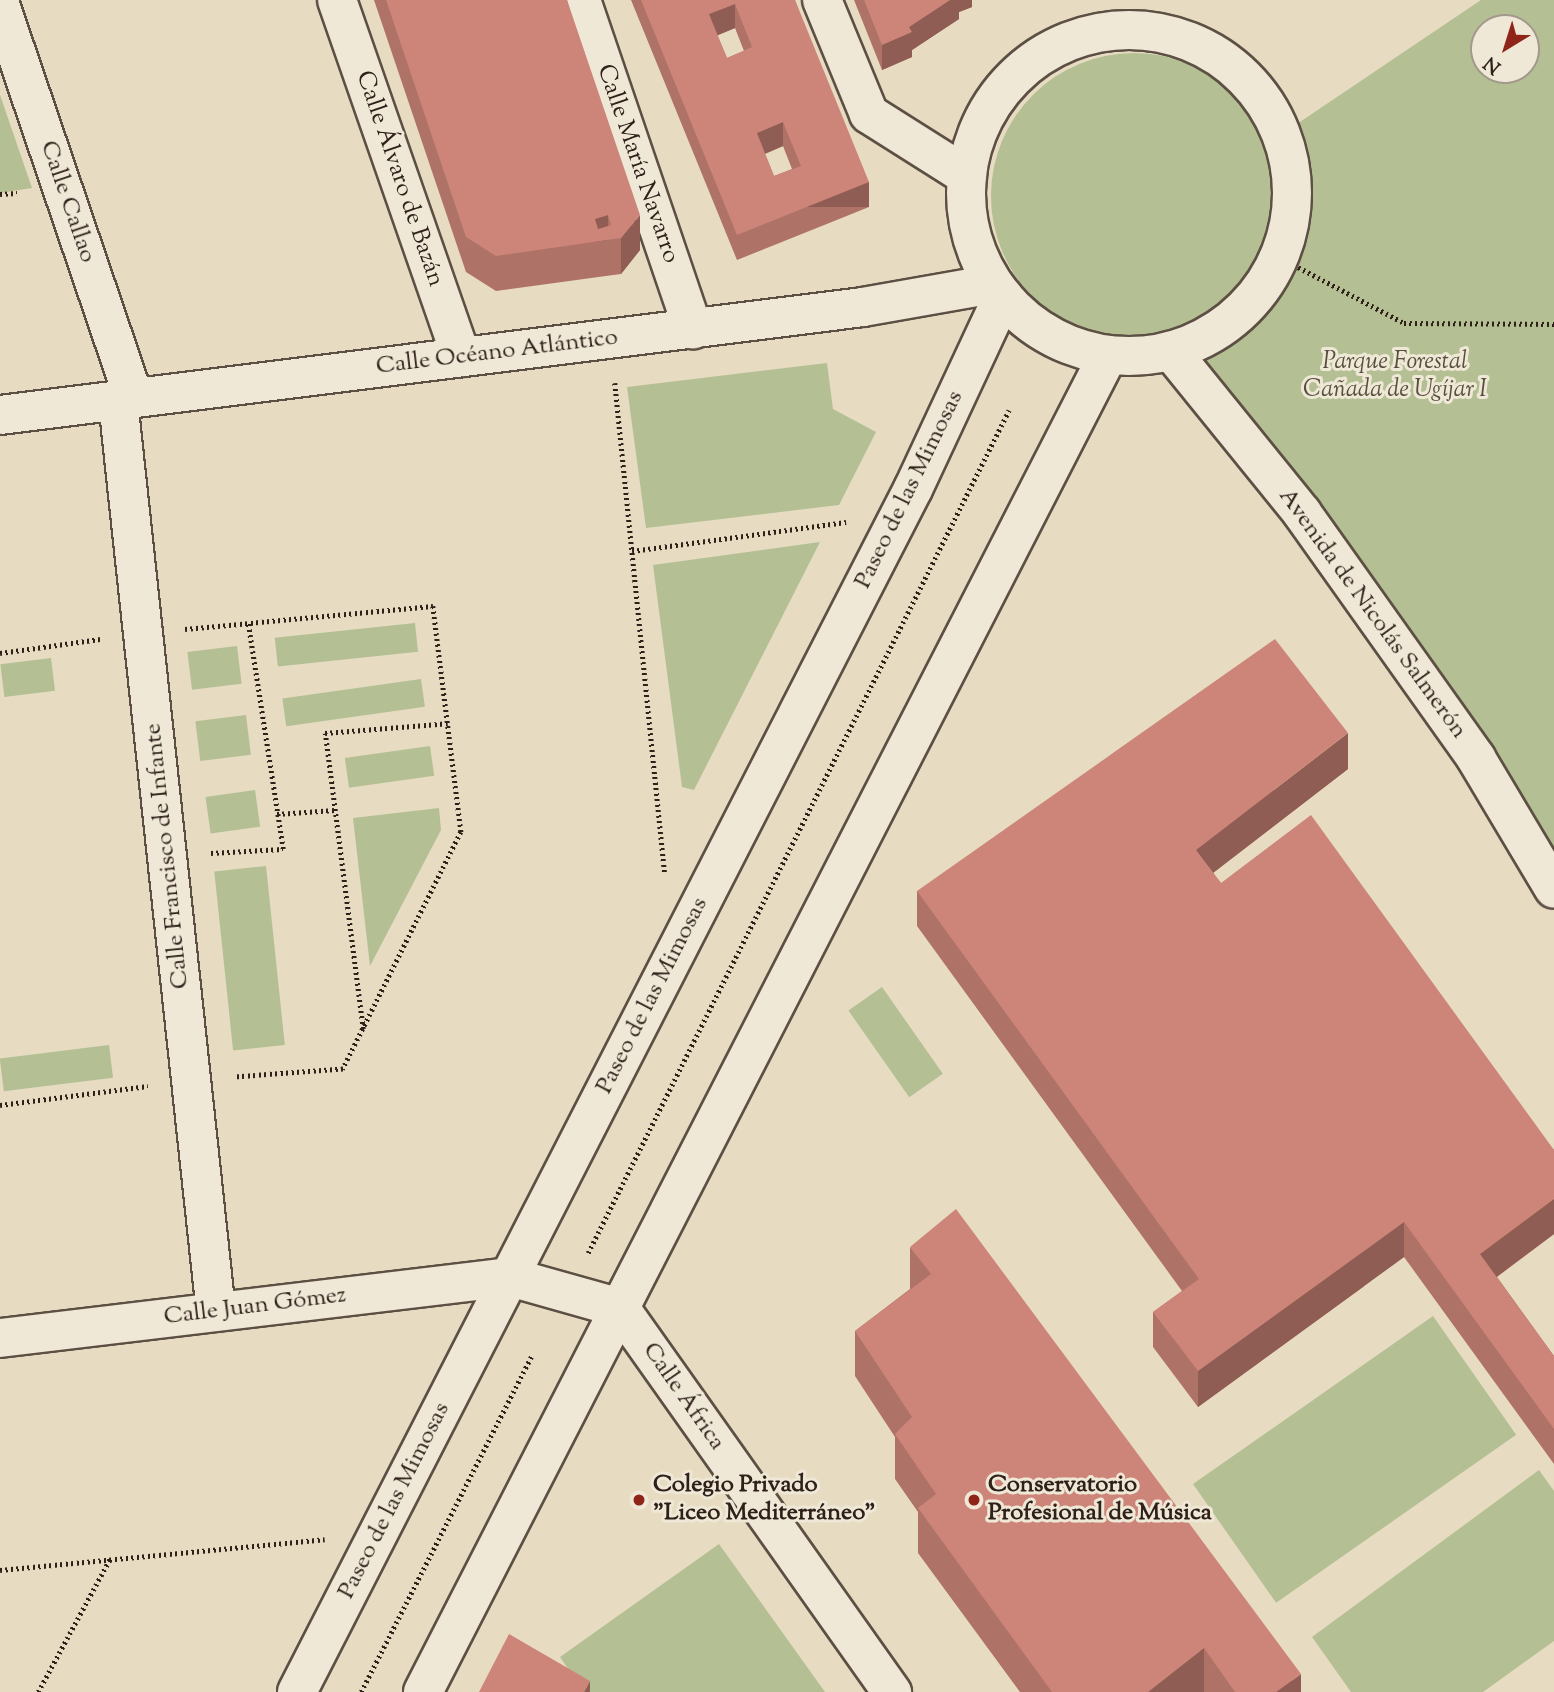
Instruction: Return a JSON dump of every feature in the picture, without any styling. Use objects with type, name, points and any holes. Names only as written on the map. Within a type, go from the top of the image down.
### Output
[{"type":"street","name":"Calle Álvaro de Bazán","points":[[337,0],[461,357]]},
{"type":"street","name":"Calle María Navarro","points":[[581,0],[693,329]]},
{"type":"street","points":[[822,0],[869,114],[967,176]]},
{"type":"street","name":"Calle Callao","points":[[0,5],[126,399]]},
{"type":"street","points":[[1124,15],[1222,58],[1258,92],[1282,134],[1291,166],[1293,199],[1279,257],[1237,317],[1171,351],[1108,355],[1050,335],[998,290],[976,250],[967,176],[975,136],[993,101],[1020,71],[1052,48],[1090,34],[1124,15]]},
{"type":"street","name":"Calle Océano Atlántico","points":[[0,415],[998,290]]},
{"type":"street","name":"Paseo de las Mimosas","points":[[297,1692],[900,514],[998,290]]},
{"type":"street","name":"Avenida de Nicolás Salmerón","points":[[1171,351],[1310,524],[1476,758],[1554,889]]},
{"type":"street","points":[[423,1692],[1108,355]]},
{"type":"street","name":"Calle Francisco de Infante","points":[[126,399],[143,633],[216,1312]]},
{"type":"street","points":[[510,1277],[620,1308]]},
{"type":"street","name":"Calle Juan Gómez","points":[[0,1338],[510,1277]]},
{"type":"street","name":"Calle África","points":[[620,1308],[892,1692]]},
{"type":"path","points":[[1279,257],[1404,323],[1554,324]]},
{"type":"path","points":[[611,339],[665,876]]},
{"type":"path","points":[[582,1266],[1009,411]]},
{"type":"path","points":[[632,551],[900,514]]},
{"type":"path","points":[[0,653],[143,633],[433,606],[461,832],[343,1069],[192,1080],[0,1105]]},
{"type":"path","points":[[168,856],[283,849],[248,623]]},
{"type":"path","points":[[363,1030],[325,733],[448,723]]},
{"type":"path","points":[[277,814],[335,810]]},
{"type":"path","points":[[361,1692],[532,1355]]},
{"type":"path","points":[[0,1570],[378,1534]]},
{"type":"path","points":[[38,1692],[110,1559]]},
{"type":"green space","name":"Parque Forestal Cañada de Ugíjar I","points":[[1481,0],[1554,0],[1554,889],[1171,351],[1237,317],[1270,276],[1287,239],[1293,199],[1282,134]]},
{"type":"green space","points":[[1134,53],[1162,56],[1189,64],[1213,77],[1235,95],[1253,117],[1266,141],[1274,168],[1277,196],[1274,224],[1266,251],[1253,275],[1235,297],[1213,315],[1189,328],[1162,336],[1134,339],[1106,336],[1079,328],[1055,315],[1033,297],[1015,275],[1002,251],[994,224],[991,196],[994,168],[1002,141],[1015,117],[1033,95],[1055,77],[1079,64],[1106,56]]},
{"type":"green space","points":[[0,95],[32,188],[0,193]]},
{"type":"green space","points":[[827,363],[833,409],[876,432],[839,505],[646,528],[627,387]]},
{"type":"green space","points":[[820,542],[694,790],[682,787],[653,565]]},
{"type":"green space","points":[[415,623],[418,652],[278,667],[275,638]]},
{"type":"green space","points":[[237,646],[242,684],[192,690],[187,652]]},
{"type":"green space","points":[[51,658],[55,691],[4,697],[0,664]]},
{"type":"green space","points":[[421,679],[425,707],[286,726],[282,698]]},
{"type":"green space","points":[[246,715],[251,755],[200,761],[195,721]]},
{"type":"green space","points":[[430,746],[434,776],[349,788],[345,758]]},
{"type":"green space","points":[[255,790],[260,827],[211,834],[205,797]]},
{"type":"green space","points":[[439,808],[441,830],[370,966],[353,818]]},
{"type":"green space","points":[[266,866],[285,1045],[233,1050],[214,871]]},
{"type":"green space","points":[[882,987],[943,1074],[909,1097],[848,1011]]},
{"type":"green space","points":[[109,1045],[113,1078],[4,1091],[0,1058]]},
{"type":"green space","points":[[1433,1316],[1516,1435],[1276,1603],[1193,1484]]},
{"type":"green space","points":[[1539,1470],[1554,1491],[1554,1641],[1483,1692],[1351,1692],[1312,1637]]},
{"type":"green space","points":[[719,1544],[825,1692],[584,1692],[560,1657]]},
{"type":"building","points":[[386,0],[567,0],[640,215],[621,238],[496,256],[466,237]],"holes":[[[608,215],[611,225],[598,229],[595,219]]]},
{"type":"building","points":[[641,0],[795,0],[869,182],[737,235]],"holes":[[[735,4],[752,47],[727,58],[709,14]],[[783,122],[801,166],[774,176],[757,133]]]},
{"type":"building","points":[[864,0],[950,0],[909,27],[912,32],[882,45]]},
{"type":"building","points":[[1275,639],[1348,733],[1196,850],[1221,883],[1311,815],[1554,1150],[1554,1199],[1480,1254],[1554,1356],[1554,1429],[1404,1222],[1198,1371],[1153,1312],[1199,1279],[917,891]]},
{"type":"building","points":[[956,1209],[1301,1674],[1276,1692],[1235,1692],[1204,1648],[1148,1692],[1052,1692],[918,1508],[936,1494],[895,1434],[912,1417],[855,1331],[931,1274],[910,1247]]},
{"type":"building","points":[[509,1634],[590,1681],[584,1692],[479,1692]]},
{"type":"place","name":"Colegio Privado \"Liceo Mediterráneo\"","points":[[639,1500]]},
{"type":"place","name":"Conservatorio Profesional de Música","points":[[974,1500]]}]
